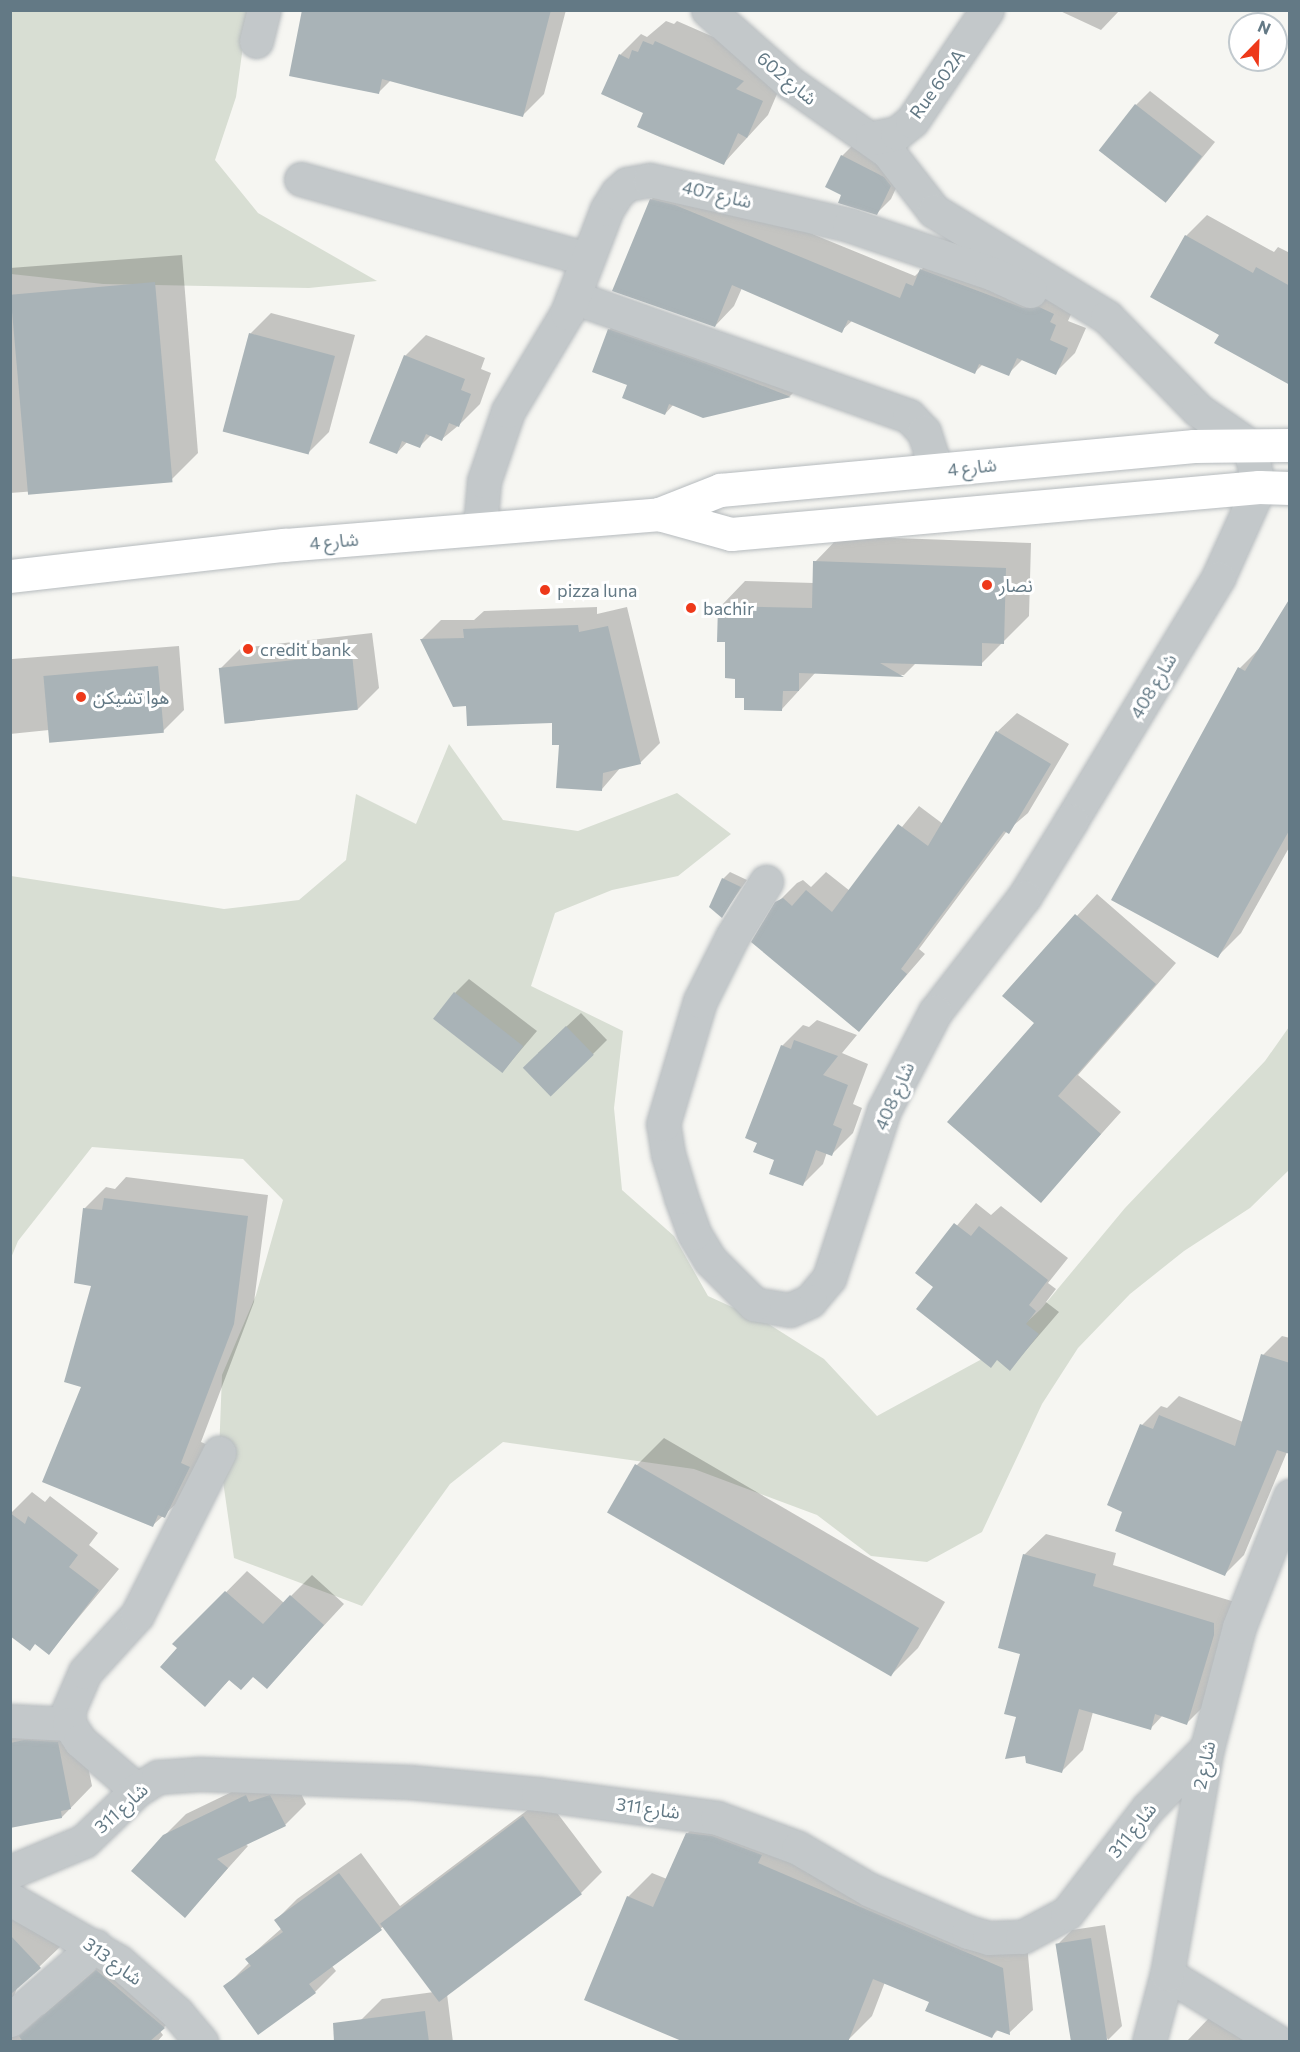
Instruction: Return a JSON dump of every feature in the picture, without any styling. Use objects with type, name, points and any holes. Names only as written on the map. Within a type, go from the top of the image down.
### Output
[{"type":"main road","name":"شارع 4","points":[[10,576],[480,527],[658,514],[720,490],[1122,452],[1290,445]]},
{"type":"main road","points":[[1122,452],[1133,498]]},
{"type":"main road","name":"شارع 4","points":[[658,514],[731,534],[1274,487]]},
{"type":"street","name":"شارع 602","points":[[708,10],[790,83],[840,121],[872,138],[896,160],[934,211],[1107,317],[1150,364]]},
{"type":"street","name":"Rue 602A","points":[[872,138],[897,133],[912,121],[987,10]]},
{"type":"street","points":[[301,179],[587,259]]},
{"type":"street","name":"شارع 407","points":[[480,527],[484,481],[499,433],[573,297],[616,193],[638,180],[651,180],[849,225],[991,273],[1067,308],[1150,364]]},
{"type":"street","points":[[573,297],[909,416],[924,432],[936,470]]},
{"type":"street","points":[[1150,364],[1198,410],[1249,445],[1274,487]]},
{"type":"street","name":"شارع 408","points":[[766,882],[732,937],[700,1001],[663,1124],[668,1154],[681,1197],[710,1260],[754,1304],[790,1310],[810,1301],[829,1278],[884,1110],[935,1012],[1024,897],[1274,487]]},
{"type":"street","points":[[137,1790],[80,1741],[69,1724],[69,1709],[85,1672],[137,1615],[219,1453]]},
{"type":"street","name":"شارع 2","points":[[1149,2042],[1167,1974],[1207,1748],[1239,1627],[1267,1546],[1290,1496]]},
{"type":"street","points":[[10,1721],[69,1724]]},
{"type":"street","name":"شارع 311","points":[[10,1872],[84,1841],[137,1790],[158,1777],[177,1774],[410,1782],[538,1794],[717,1818],[798,1848],[870,1890],[946,1923],[988,1938],[1011,1938],[1048,1926],[1067,1913],[1148,1808],[1207,1748]]},
{"type":"street","name":"شارع 313","points":[[10,1899],[95,1946],[177,2013],[201,2042]]},
{"type":"street","points":[[10,2020],[95,1946]]},
{"type":"street","points":[[1167,1974],[1278,2042]]},
{"type":"shaded area","points":[[248,10],[236,97],[215,160],[258,213],[377,281],[309,288],[103,284],[11,274],[11,11]]},
{"type":"shaded area","points":[[449,744],[503,820],[578,831],[677,793],[731,834],[678,876],[612,890],[555,913],[531,986],[623,1031],[614,1108],[622,1190],[674,1236],[708,1296],[767,1323],[824,1359],[877,1416],[993,1353],[1041,1309],[1125,1208],[1265,1061],[1289,1027],[1289,1170],[1250,1208],[1184,1251],[1130,1294],[1078,1348],[1042,1404],[982,1532],[927,1562],[871,1556],[817,1515],[694,1469],[503,1442],[450,1484],[362,1606],[234,1558],[219,1453],[222,1375],[256,1295],[283,1200],[243,1159],[92,1147],[18,1241],[11,1258],[11,876],[224,909],[299,900],[346,860],[356,794],[416,824]]},
{"type":"building","points":[[302,10],[551,10],[523,117],[382,79],[379,94],[289,76]]},
{"type":"building","points":[[643,41],[653,45],[655,41],[744,81],[736,89],[763,101],[747,138],[738,133],[724,165],[637,127],[643,113],[601,94],[619,54],[629,59],[632,50],[638,52]]},
{"type":"building","points":[[1135,104],[1202,156],[1166,203],[1099,150]]},
{"type":"building","points":[[841,155],[884,177],[891,186],[877,215],[838,203],[841,195],[825,187]]},
{"type":"building","points":[[650,199],[675,205],[900,298],[906,283],[913,286],[920,269],[1023,308],[1039,307],[1054,314],[1050,322],[1056,325],[1050,340],[1068,348],[1056,375],[1017,358],[1009,376],[979,364],[975,374],[848,320],[842,333],[732,285],[715,327],[612,291]]},
{"type":"building","points":[[1185,235],[1253,273],[1256,267],[1290,286],[1290,385],[1214,343],[1219,335],[1150,297]]},
{"type":"building","points":[[155,282],[173,482],[28,495],[11,295]]},
{"type":"building","points":[[608,329],[791,397],[703,418],[669,404],[665,415],[622,398],[627,385],[592,372]]},
{"type":"building","points":[[249,333],[335,356],[309,455],[223,432]]},
{"type":"building","points":[[404,355],[465,379],[461,390],[471,394],[459,427],[449,423],[442,441],[426,434],[420,448],[402,441],[397,454],[369,443]]},
{"type":"building","points":[[813,561],[1006,568],[1004,644],[982,643],[982,666],[880,663],[904,677],[799,673],[799,691],[783,691],[782,711],[744,710],[744,698],[735,698],[735,679],[725,678],[725,642],[717,642],[718,606],[812,608]]},
{"type":"building","points":[[1290,598],[1290,829],[1218,958],[1111,900],[1238,667],[1245,671]]},
{"type":"building","points":[[578,625],[579,632],[608,626],[641,764],[603,773],[602,791],[556,788],[559,745],[552,745],[552,723],[467,726],[466,706],[453,707],[420,639],[464,638],[463,629]]},
{"type":"building","points":[[352,654],[358,710],[225,724],[219,668]]},
{"type":"building","points":[[158,666],[164,733],[49,743],[43,676]]},
{"type":"building","points":[[996,731],[1051,764],[1009,834],[1004,831],[901,969],[907,974],[859,1032],[751,942],[775,902],[783,898],[792,906],[806,890],[832,912],[898,824],[928,846]]},
{"type":"building","points":[[722,878],[741,887],[722,918],[709,907]]},
{"type":"building","points":[[1075,914],[1156,984],[1058,1096],[1101,1134],[1041,1203],[947,1122],[1034,1023],[1002,996]]},
{"type":"building","points":[[454,992],[523,1046],[502,1073],[433,1019]]},
{"type":"building","points":[[566,1026],[594,1055],[551,1096],[523,1068]]},
{"type":"building","points":[[794,1040],[838,1056],[823,1075],[848,1085],[833,1125],[842,1129],[832,1156],[816,1150],[803,1186],[769,1174],[774,1160],[753,1152],[757,1143],[745,1138],[781,1045],[791,1049]]},
{"type":"building","points":[[104,1198],[248,1216],[234,1324],[181,1463],[190,1467],[165,1518],[158,1515],[153,1527],[42,1482],[81,1387],[64,1382],[91,1286],[74,1283],[83,1208],[102,1210]]},
{"type":"building","points":[[954,1223],[971,1236],[979,1226],[1048,1280],[1029,1305],[1036,1311],[1026,1324],[1039,1334],[1010,1371],[997,1360],[991,1368],[916,1309],[933,1287],[915,1273]]},
{"type":"building","points":[[1261,1354],[1290,1363],[1290,1454],[1277,1450],[1225,1576],[1115,1531],[1122,1512],[1107,1505],[1140,1424],[1153,1429],[1159,1415],[1235,1446]]},
{"type":"building","points":[[635,1464],[919,1628],[891,1676],[607,1512]]},
{"type":"building","points":[[10,1513],[25,1524],[28,1516],[78,1555],[69,1567],[99,1590],[49,1655],[35,1644],[30,1651],[10,1636]]},
{"type":"building","points":[[1023,1554],[1096,1574],[1093,1586],[1214,1623],[1214,1635],[1187,1725],[1155,1714],[1151,1730],[1079,1709],[1062,1773],[1026,1763],[1025,1756],[1005,1759],[1016,1717],[1004,1714],[1020,1654],[998,1648]]},
{"type":"building","points":[[225,1591],[263,1624],[290,1595],[324,1625],[267,1689],[253,1677],[241,1690],[229,1680],[205,1707],[160,1667],[177,1648],[172,1644]]},
{"type":"building","points":[[24,1740],[58,1742],[71,1809],[61,1811],[62,1818],[10,1828],[10,1743]]},
{"type":"building","points":[[246,1795],[249,1802],[270,1795],[286,1826],[217,1859],[228,1868],[185,1918],[131,1871],[163,1835]]},
{"type":"building","points":[[523,1816],[582,1894],[439,2002],[380,1924]]},
{"type":"building","points":[[686,1833],[712,1836],[762,1855],[758,1863],[1003,1968],[1010,2035],[996,2030],[992,2038],[925,2011],[929,2002],[873,1979],[848,2042],[684,2042],[584,2000],[627,1896],[653,1907]]},
{"type":"building","points":[[339,1873],[382,1930],[309,1984],[316,1993],[258,2035],[223,1986],[251,1966],[245,1959],[283,1932],[274,1920]]},
{"type":"building","points":[[10,1935],[41,1968],[10,1995]]},
{"type":"building","points":[[1091,1938],[1107,2042],[1071,2042],[1055,1944]]},
{"type":"building","points":[[96,1970],[165,2028],[149,2042],[23,2042],[19,2036]]},
{"type":"building","points":[[425,2011],[429,2042],[334,2042],[333,2023]]},
{"type":"place","name":"نصار","points":[[987,585]]},
{"type":"place","name":"pizza luna","points":[[545,590]]},
{"type":"place","name":"bachir","points":[[691,608]]},
{"type":"place","name":"credit bank","points":[[248,649]]},
{"type":"place","name":"هوا تشيكن","points":[[81,697]]}]
